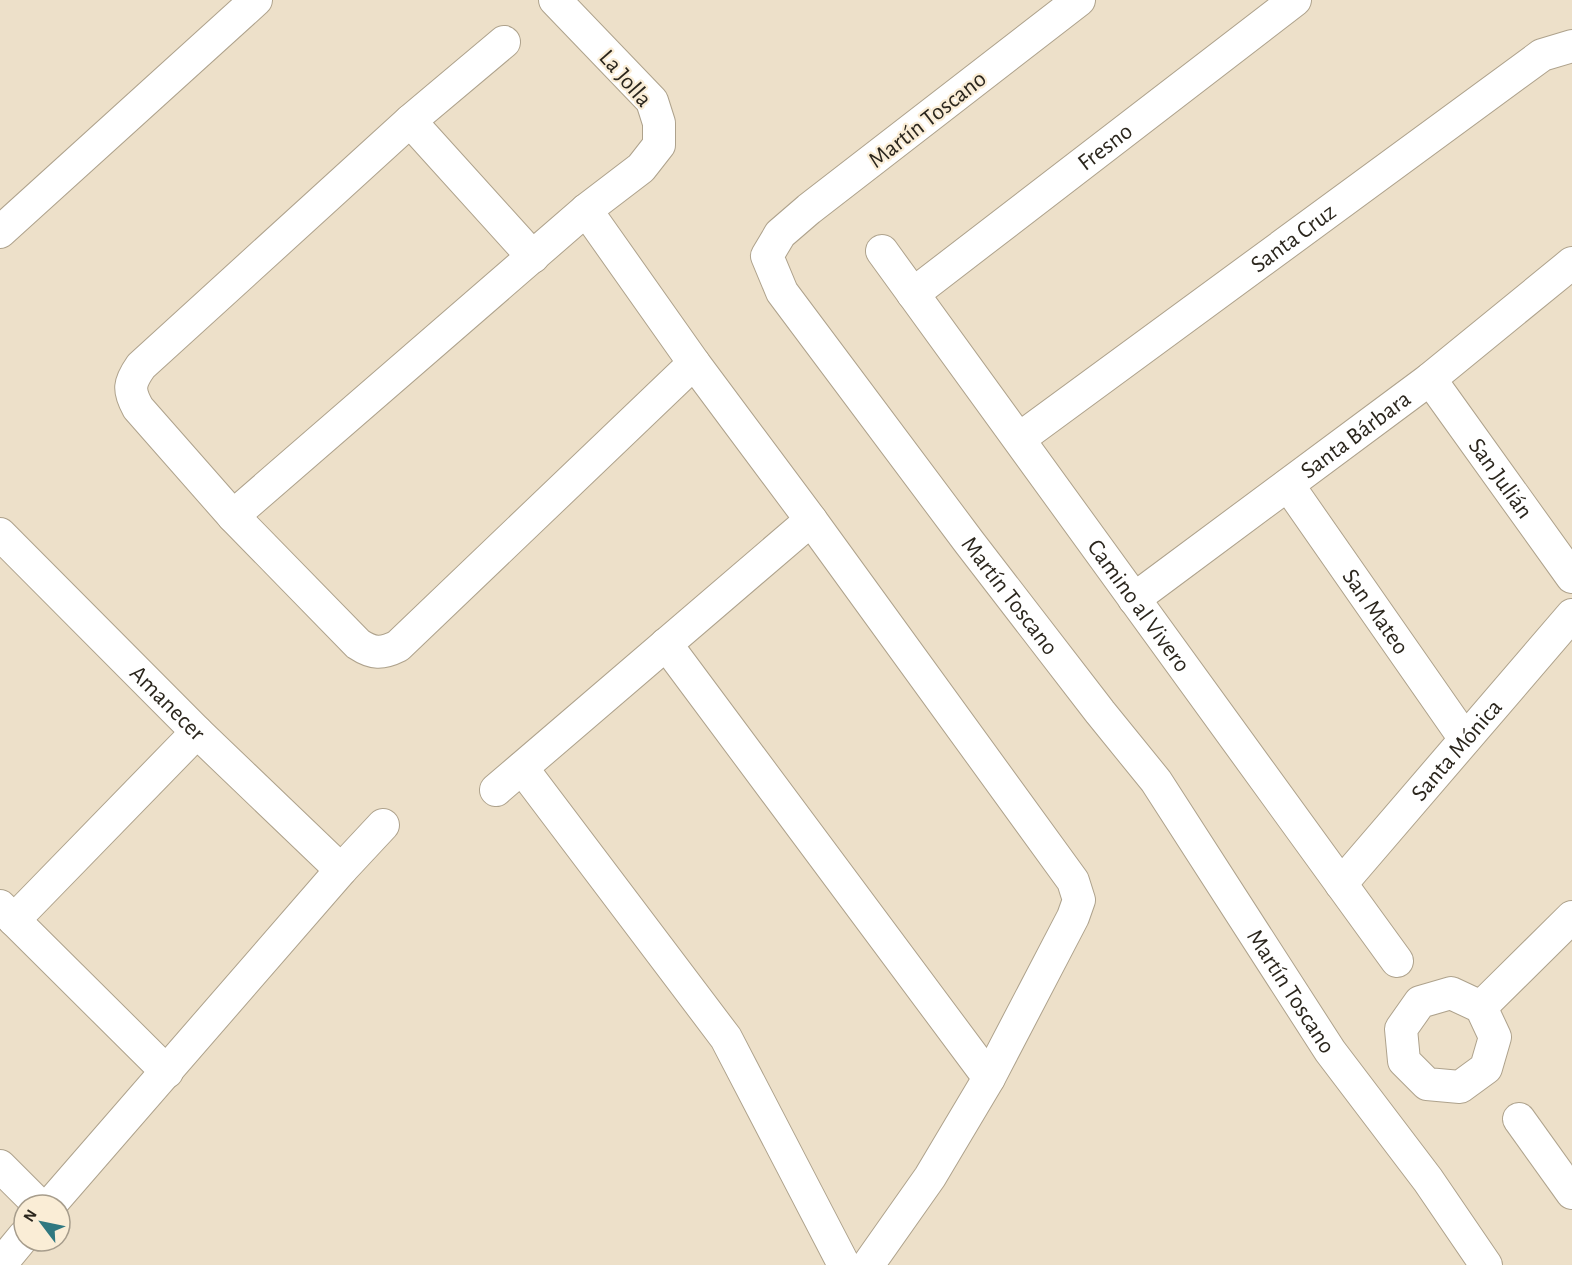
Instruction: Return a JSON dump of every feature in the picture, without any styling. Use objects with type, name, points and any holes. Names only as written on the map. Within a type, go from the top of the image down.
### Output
[{"type":"street","points":[[0,232],[256,0]]},
{"type":"street","name":"La Jolla","points":[[233,516],[586,210],[641,168],[658,145],[659,123],[652,101],[555,0]]},
{"type":"street","name":"Martín Toscano","points":[[1079,0],[809,209],[780,234],[767,256],[782,292],[969,542],[1156,781],[1330,1051],[1428,1180],[1486,1265]]},
{"type":"street","name":"Fresno","points":[[913,294],[1295,0]]},
{"type":"street","points":[[504,42],[410,121],[141,366],[132,379],[131,395],[138,408],[233,516],[358,644],[370,652],[385,653],[398,646],[694,363]]},
{"type":"street","name":"Santa Cruz","points":[[1019,439],[1542,55],[1572,46]]},
{"type":"street","points":[[410,121],[532,257]]},
{"type":"street","points":[[586,210],[694,363],[1073,881],[1079,900],[1073,917],[990,1078],[930,1177],[868,1265]]},
{"type":"street","name":"Camino al Vivero","points":[[882,251],[1397,961]]},
{"type":"street","name":"Santa Bárbara","points":[[1134,599],[1430,379],[1572,263]]},
{"type":"street","name":"San Julián","points":[[1430,379],[1572,577]]},
{"type":"street","name":"San Mateo","points":[[1288,485],[1465,740]]},
{"type":"street","points":[[496,790],[811,520]]},
{"type":"street","name":"Amanecer","points":[[0,534],[197,732],[341,870]]},
{"type":"street","name":"Santa Mónica","points":[[1341,884],[1572,615]]},
{"type":"street","points":[[666,644],[990,1078]]},
{"type":"street","points":[[167,1072],[7,913],[197,732]]},
{"type":"street","points":[[522,768],[726,1038],[844,1265]]},
{"type":"street","points":[[61,1193],[341,870],[383,825]]},
{"type":"street","points":[[1481,1007],[1568,930]]},
{"type":"street","points":[[1520,1119],[1572,1193]]},
{"type":"street","points":[[0,1166],[27,1193]]},
{"type":"street","points":[[0,1265],[12,1250]]}]
